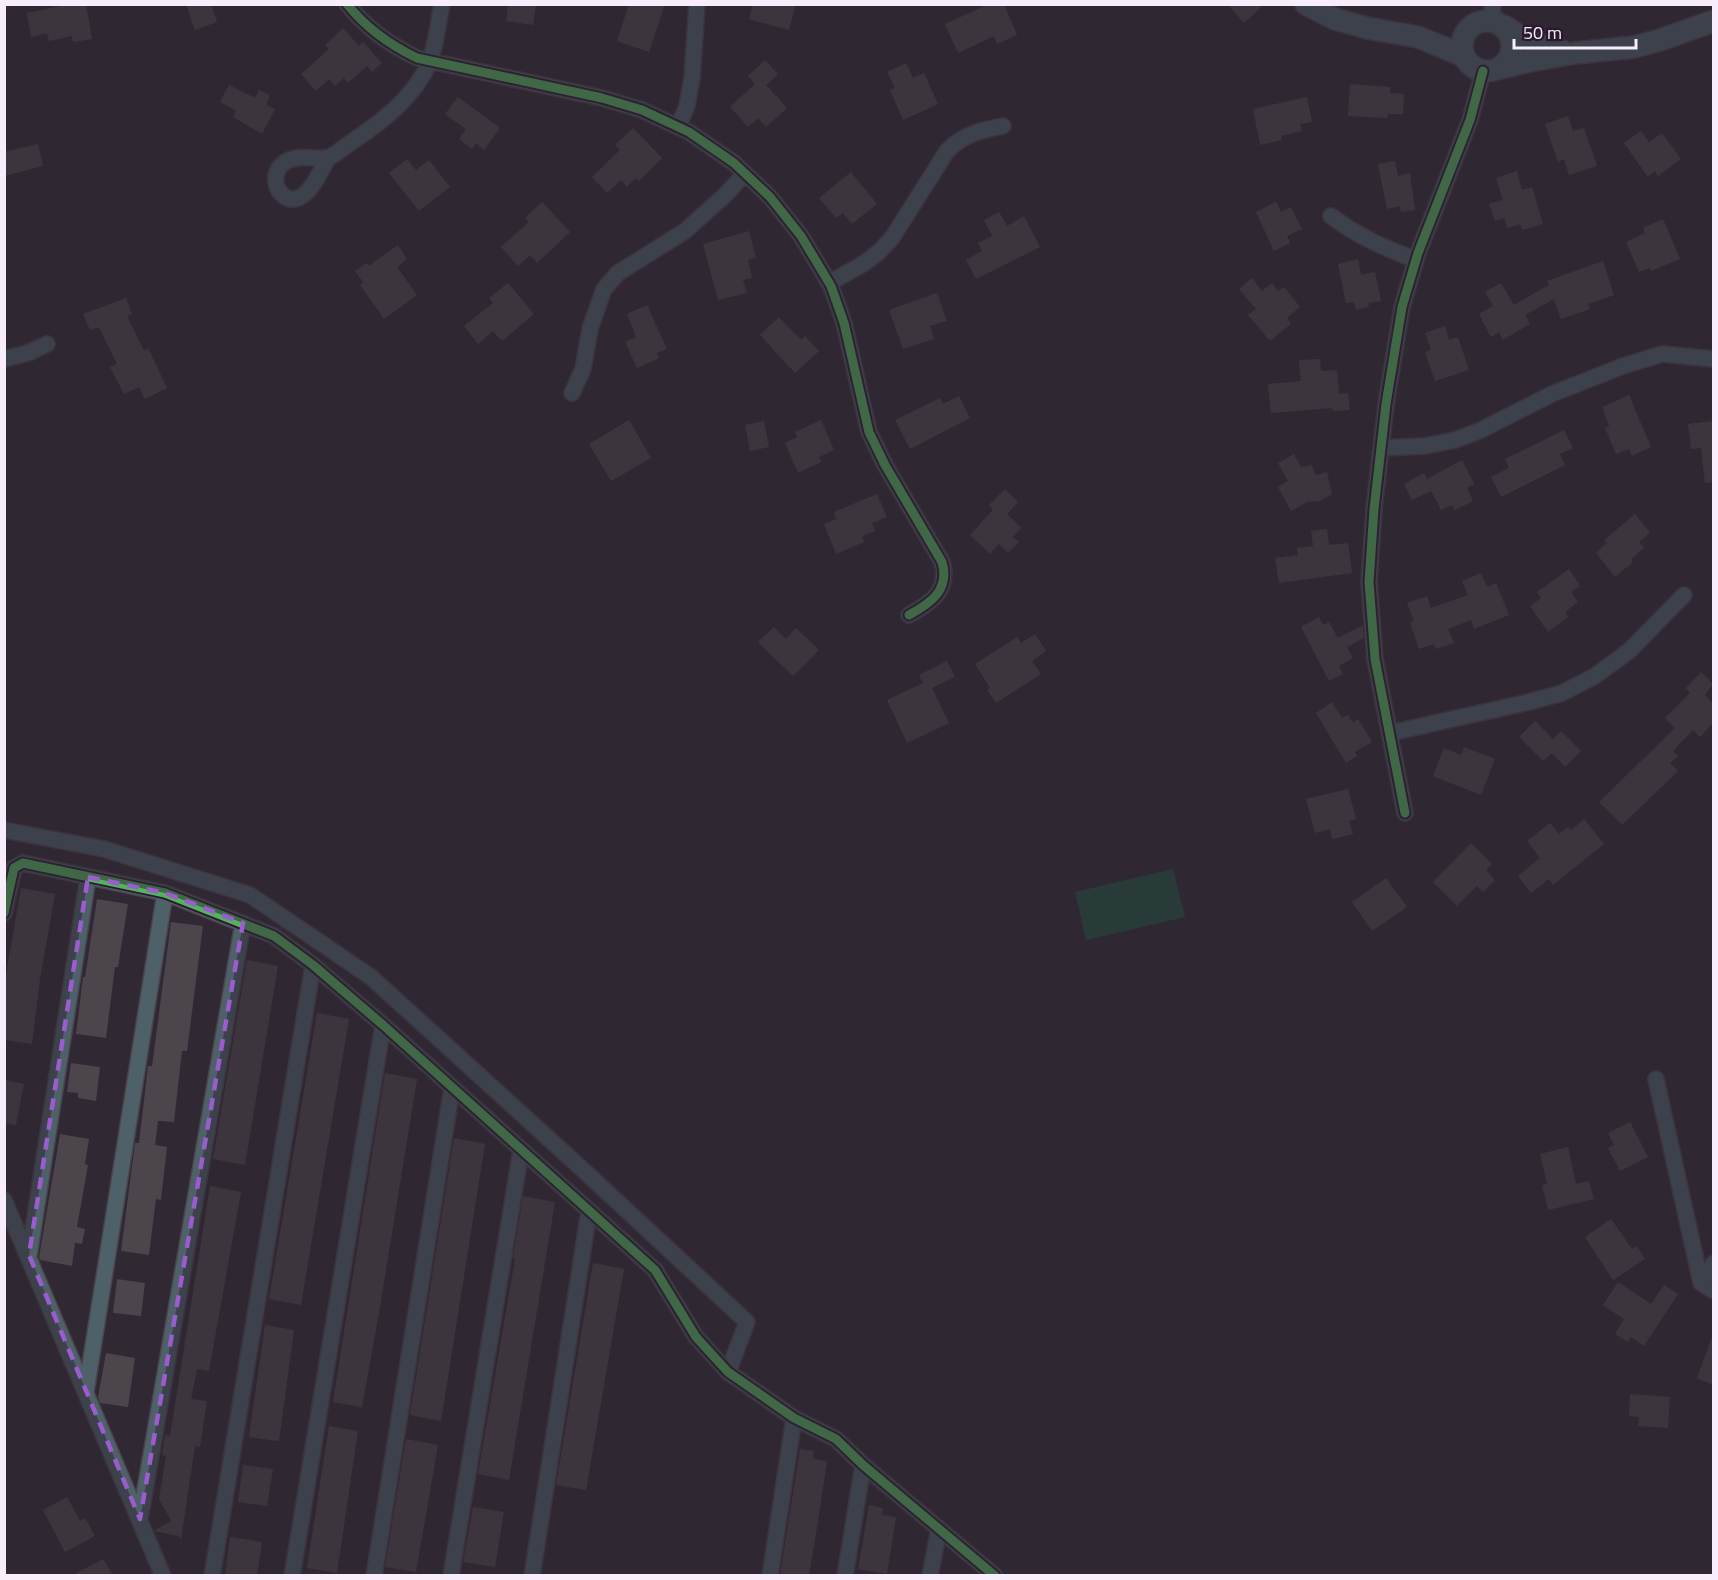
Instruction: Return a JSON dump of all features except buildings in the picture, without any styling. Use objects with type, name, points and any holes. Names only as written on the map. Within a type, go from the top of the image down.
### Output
[{"type":"street","points":[[347,4],[358,19],[393,46],[417,58],[642,110],[689,132],[745,174],[770,197],[795,228],[829,283],[844,323],[869,432],[885,465],[942,562],[945,572],[944,584],[938,594],[924,607],[909,615]]},
{"type":"street","points":[[328,158],[402,103],[422,77],[430,61],[442,4]]},
{"type":"street","points":[[678,127],[687,106],[692,78],[697,4]]},
{"type":"street","points":[[1306,4],[1335,19],[1367,28],[1418,37],[1464,56]]},
{"type":"street","points":[[1495,17],[1478,22],[1466,33],[1462,48],[1469,64],[1492,70],[1575,53],[1634,47],[1713,21]]},
{"type":"street","points":[[1495,17],[1529,42],[1575,53]]},
{"type":"street","points":[[1405,813],[1375,659],[1369,582],[1374,509],[1402,307],[1416,260],[1470,120],[1492,70],[1506,63],[1513,48],[1512,39],[1495,17]]},
{"type":"street","points":[[1418,37],[1443,33],[1466,33]]},
{"type":"street","points":[[829,283],[863,264],[892,238],[947,151],[957,141],[975,132],[1003,126]]},
{"type":"street","points":[[572,393],[584,369],[590,328],[604,289],[618,273],[685,231],[745,174]]},
{"type":"street","points":[[1331,216],[1351,232],[1416,260]]},
{"type":"street","points":[[4,359],[28,353],[47,344]]},
{"type":"street","points":[[1381,448],[1425,446],[1455,440],[1479,431],[1552,394],[1623,366],[1662,354],[1713,358]]},
{"type":"street","points":[[1390,733],[1562,693],[1595,676],[1629,651],[1684,595]]},
{"type":"street","points":[[4,830],[104,849],[250,895],[371,976],[747,1322],[728,1372]]},
{"type":"street","points":[[4,913],[14,868],[23,863],[165,893],[274,936],[313,965],[383,1024],[655,1270],[696,1337],[728,1372],[794,1418],[836,1439],[995,1575]]},
{"type":"street","points":[[28,1255],[88,877]]},
{"type":"street","points":[[87,1391],[165,893]]},
{"type":"street","points":[[140,1519],[243,923]]},
{"type":"street","points":[[212,1575],[313,965]]},
{"type":"street","points":[[292,1575],[383,1024]]},
{"type":"street","points":[[1656,1079],[1707,1287]]},
{"type":"street","points":[[374,1575],[452,1088]]},
{"type":"street","points":[[451,1575],[521,1150]]},
{"type":"street","points":[[4,1200],[87,1391],[163,1575]]},
{"type":"street","points":[[532,1575],[589,1210]]},
{"type":"street","points":[[1707,1287],[1713,1263]]},
{"type":"street","points":[[770,1575],[794,1418]]},
{"type":"street","points":[[845,1575],[864,1465]]},
{"type":"street","points":[[930,1575],[939,1529]]},
{"type":"highlighted area","points":[[88,877],[165,893],[243,923],[140,1519],[29,1255]]},
{"type":"green space","points":[[1173,869],[1185,917],[1086,940],[1075,892]]},
{"type":"cycle path","points":[[347,4],[379,35],[417,58],[602,98],[642,110],[689,132],[734,163],[770,197],[801,236],[831,286],[844,323],[869,432],[885,465],[942,562],[944,572],[941,588],[925,606],[909,615]]},
{"type":"cycle path","points":[[1405,813],[1375,659],[1369,582],[1374,509],[1386,404],[1402,307],[1418,253],[1470,120],[1483,71]]},
{"type":"cycle path","points":[[4,913],[14,868],[23,863],[165,893],[274,936],[313,965],[383,1025],[655,1270],[696,1337],[728,1372],[794,1418],[836,1439],[863,1465],[995,1576]]}]
